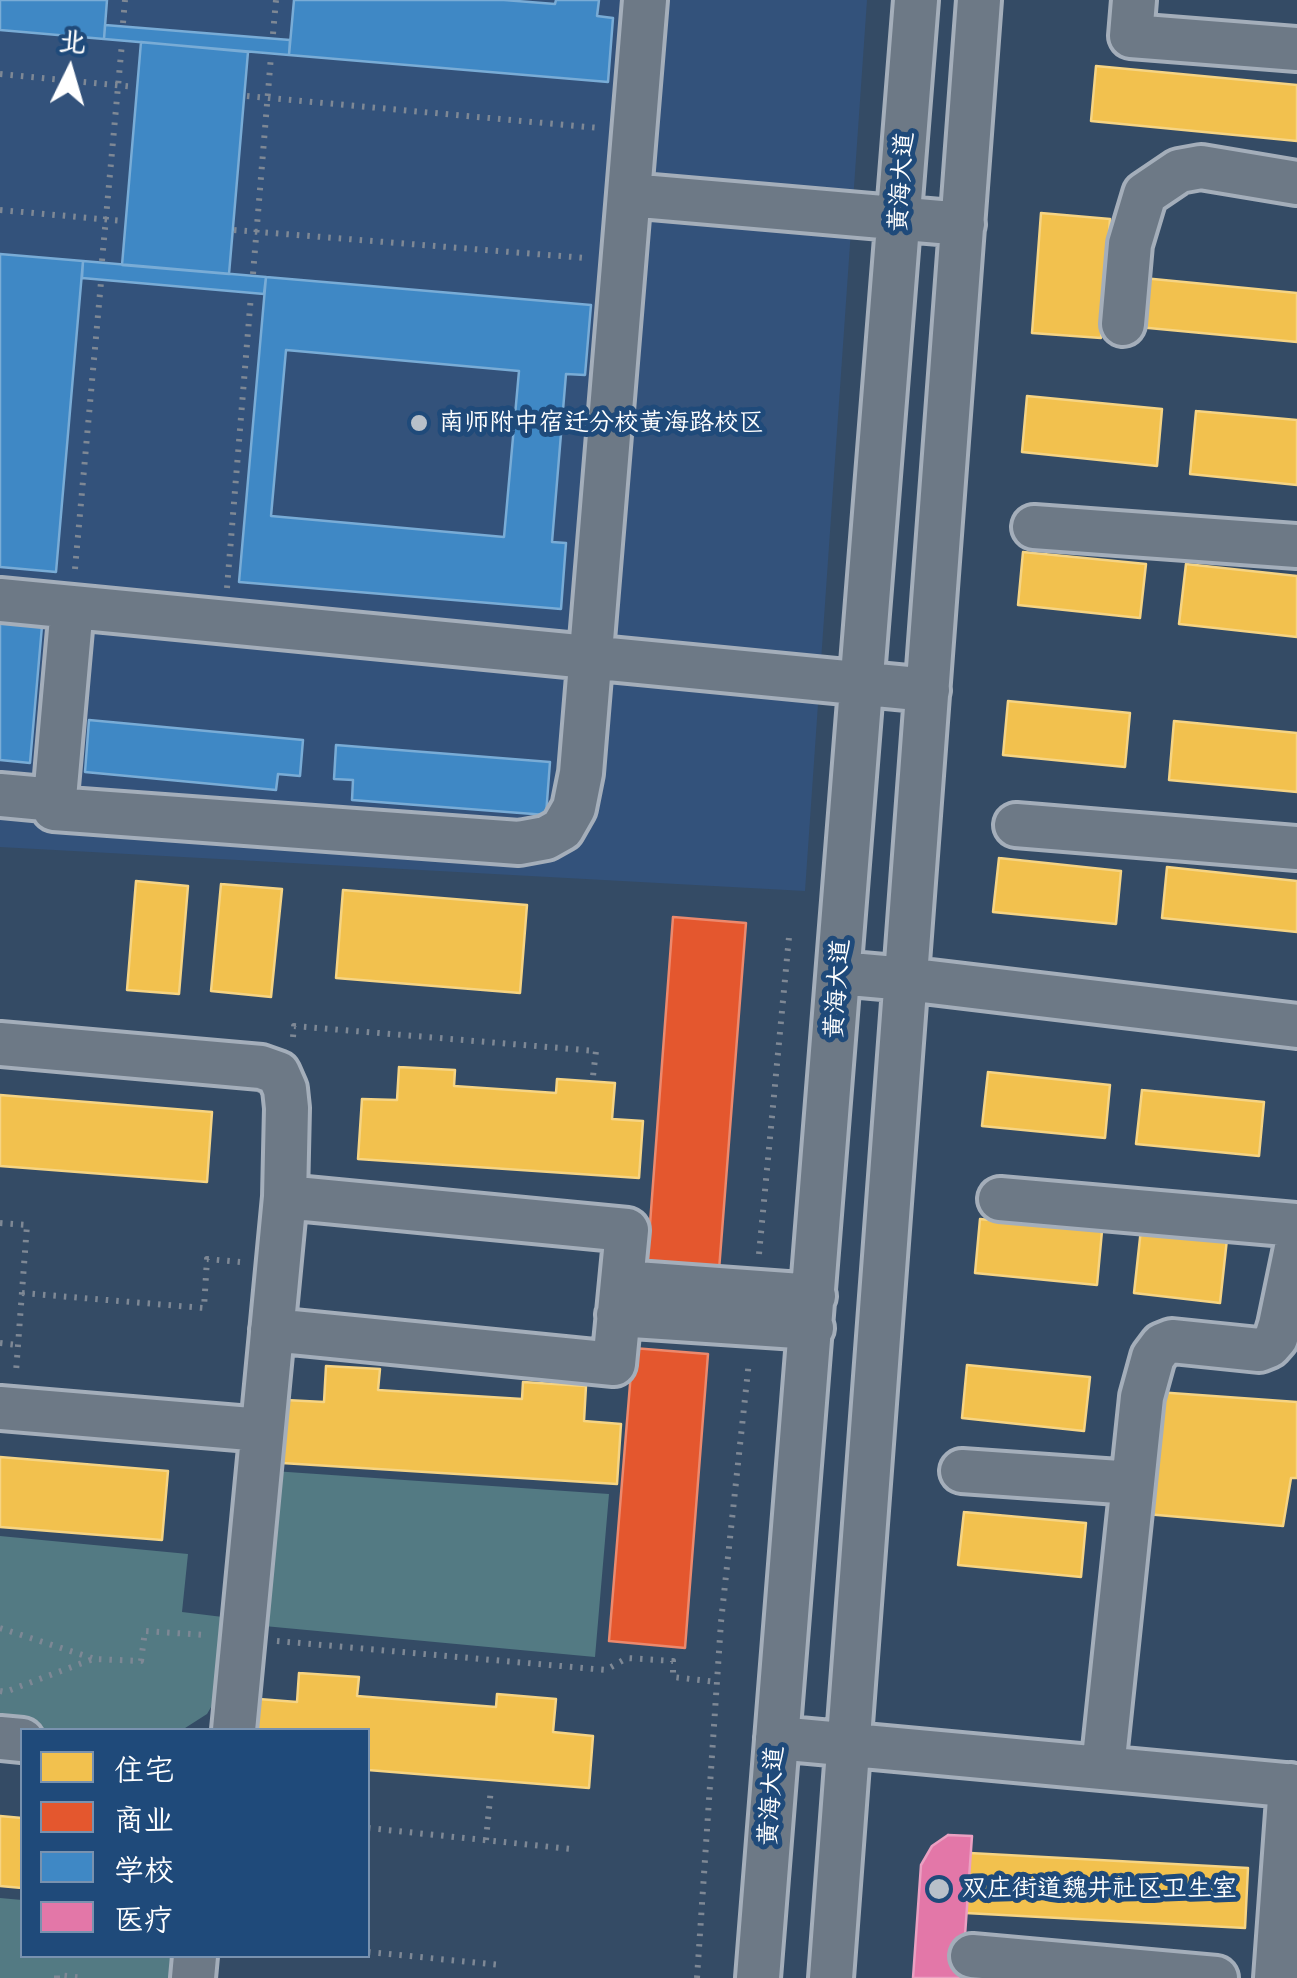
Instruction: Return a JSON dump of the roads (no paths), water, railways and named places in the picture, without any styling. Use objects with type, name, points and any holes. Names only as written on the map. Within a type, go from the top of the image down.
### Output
[{"type":"street","points":[[72,607],[54,809],[520,844],[546,838],[562,829],[579,793],[645,0]]},
{"type":"street","name":"黄海大道","points":[[758,1978],[916,0]]},
{"type":"street","points":[[830,1978],[979,0]]},
{"type":"street","points":[[1134,0],[1131,36],[1297,49]]},
{"type":"street","points":[[1123,324],[1130,244],[1145,194],[1179,171],[1201,166],[1297,183]]},
{"type":"street","points":[[629,195],[963,224]]},
{"type":"street","points":[[1034,528],[1297,546]]},
{"type":"street","points":[[0,600],[928,690]]},
{"type":"street","points":[[0,795],[55,800]]},
{"type":"street","points":[[1016,825],[1297,848]]},
{"type":"street","points":[[839,973],[1297,1026]]},
{"type":"street","points":[[0,1044],[261,1067],[278,1073],[285,1089],[284,1196],[234,1728]]},
{"type":"street","points":[[272,1330],[614,1364],[627,1230],[284,1196]]},
{"type":"street","points":[[1000,1199],[1297,1225]]},
{"type":"street","points":[[1103,1768],[1142,1397],[1156,1351],[1172,1342],[1258,1350],[1270,1346],[1280,1326],[1297,1244]]},
{"type":"street","points":[[620,1298],[813,1312]]},
{"type":"street","points":[[6,1409],[262,1430]]},
{"type":"street","points":[[962,1471],[1133,1483]]},
{"type":"street","points":[[777,1738],[1294,1786],[1276,1978]]},
{"type":"street","points":[[972,1956],[1216,1978]]},
{"type":"place","name":"南师附中宿迁分校黄海路校区","points":[[419,423]]},
{"type":"place","name":"双庄街道魏井社区卫生室","points":[[939,1889]]}]
